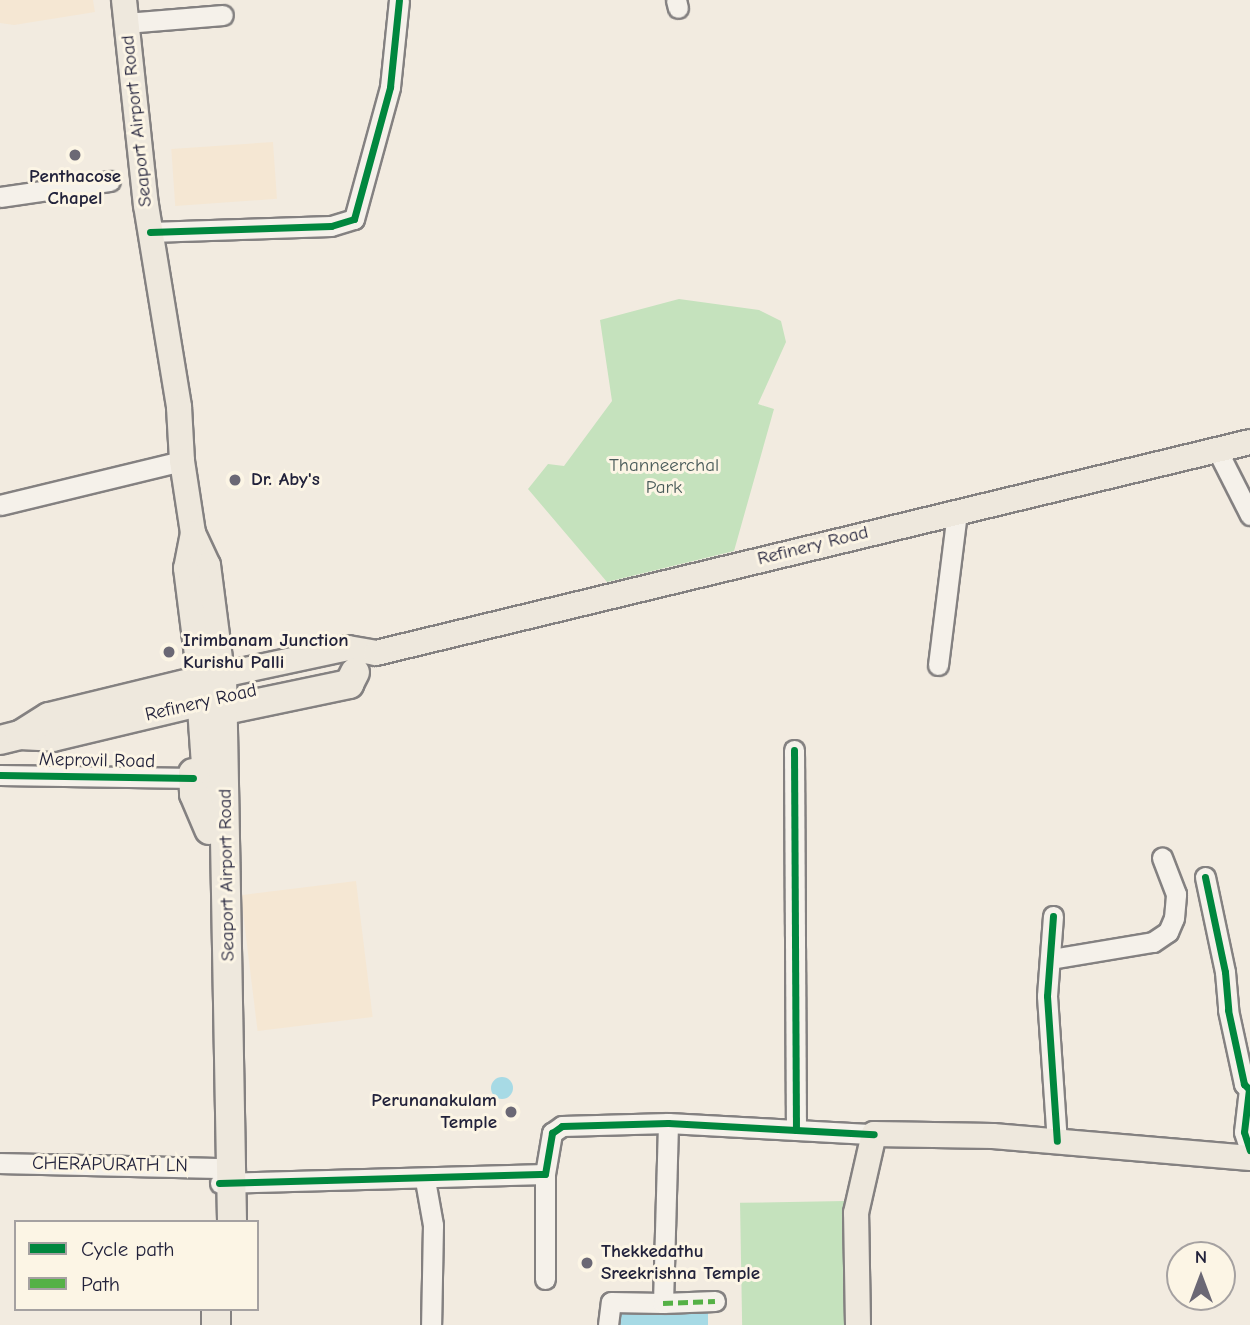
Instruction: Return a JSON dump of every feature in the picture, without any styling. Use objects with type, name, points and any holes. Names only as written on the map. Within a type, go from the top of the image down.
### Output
[{"type":"highway","points":[[209,830],[194,794],[193,778],[212,688],[349,684],[355,671]]},
{"type":"highway","name":"Refinery Road","points":[[10,737],[49,717],[212,688]]},
{"type":"highway","name":"Refinery Road","points":[[10,737],[53,737],[212,688]]},
{"type":"highway","name":"Seaport Airport Road","points":[[212,688],[209,830],[224,1178],[232,1220]]},
{"type":"highway","name":"Seaport Airport Road","points":[[212,688],[224,1178],[218,1220]]},
{"type":"main road","name":"Seaport Airport Road","points":[[125,12],[150,232],[179,407],[182,461],[193,533],[208,565],[212,688]]},
{"type":"main road","name":"Refinery Road","points":[[212,688],[348,648],[376,653],[1250,442]]},
{"type":"main road","name":"Seaport Airport Road","points":[[193,533],[187,568],[212,688]]},
{"type":"main road","name":"Refinery Road","points":[[355,671],[376,653]]},
{"type":"main road","points":[[858,1325],[856,1213],[874,1134],[1057,1141],[1250,1158]]},
{"type":"street","points":[[150,232],[331,226],[354,219],[390,86],[399,0]]},
{"type":"street","points":[[125,12],[223,15]]},
{"type":"street","points":[[0,197],[110,181]]},
{"type":"street","points":[[1217,450],[1250,515]]},
{"type":"street","points":[[0,505],[182,461]]},
{"type":"street","points":[[939,665],[957,512]]},
{"type":"street","points":[[794,750],[796,1130]]},
{"type":"street","name":"Meprovil Road","points":[[0,775],[193,778]]},
{"type":"street","points":[[1051,959],[1153,942],[1168,932],[1174,918],[1176,894],[1162,858]]},
{"type":"street","points":[[1205,877],[1225,972],[1228,1010],[1244,1084],[1249,1089],[1244,1132],[1250,1150]]},
{"type":"street","points":[[1053,916],[1047,996],[1057,1141]]},
{"type":"street","points":[[663,1303],[668,1123]]},
{"type":"street","points":[[545,1279],[545,1174],[552,1133],[562,1126],[668,1123],[874,1134]]},
{"type":"street","name":"CHERAPURATH LN","points":[[0,1163],[224,1178],[425,1180],[545,1174]]},
{"type":"street","points":[[425,1180],[433,1225],[431,1325]]},
{"type":"street","points":[[608,1325],[611,1302],[715,1301]]},
{"type":"shaded area","points":[[0,0],[93,0],[95,12],[14,25],[0,23]]},
{"type":"shaded area","points":[[273,142],[277,199],[175,206],[171,149]]},
{"type":"shaded area","points":[[356,881],[373,1017],[258,1031],[241,895]]},
{"type":"green space","name":"Thanneerchal Park","points":[[679,299],[759,310],[781,321],[786,342],[758,404],[774,409],[734,551],[607,582],[528,489],[548,464],[564,466],[612,401],[600,320]]},
{"type":"green space","points":[[845,1201],[847,1325],[742,1325],[740,1203]]},
{"type":"water","points":[[498,1077],[506,1077],[513,1084],[513,1092],[506,1099],[498,1099],[491,1092],[491,1084]]},
{"type":"water","points":[[708,1303],[708,1325],[611,1325],[613,1309]]},
{"type":"marked path","points":[[663,1303],[715,1301]]},
{"type":"cycle path","points":[[150,232],[331,226],[354,219],[390,87],[399,0]]},
{"type":"cycle path","points":[[794,750],[796,1130]]},
{"type":"cycle path","points":[[0,775],[193,778]]},
{"type":"cycle path","points":[[1205,877],[1225,972],[1228,1010],[1244,1084],[1249,1089],[1244,1132],[1250,1150]]},
{"type":"cycle path","points":[[1053,916],[1047,996],[1057,1141]]},
{"type":"cycle path","points":[[219,1183],[545,1174],[552,1133],[562,1126],[668,1123],[874,1134]]},
{"type":"place","name":"Penthacose Chapel","points":[[75,155]]},
{"type":"place","name":"Dr. Aby's","points":[[235,480]]},
{"type":"place","name":"Irimbanam Junction Kurishu Palli","points":[[169,652]]},
{"type":"place","name":"Perunanakulam Temple","points":[[511,1112]]},
{"type":"place","name":"Thekkedathu Sreekrishna Temple","points":[[587,1263]]}]
